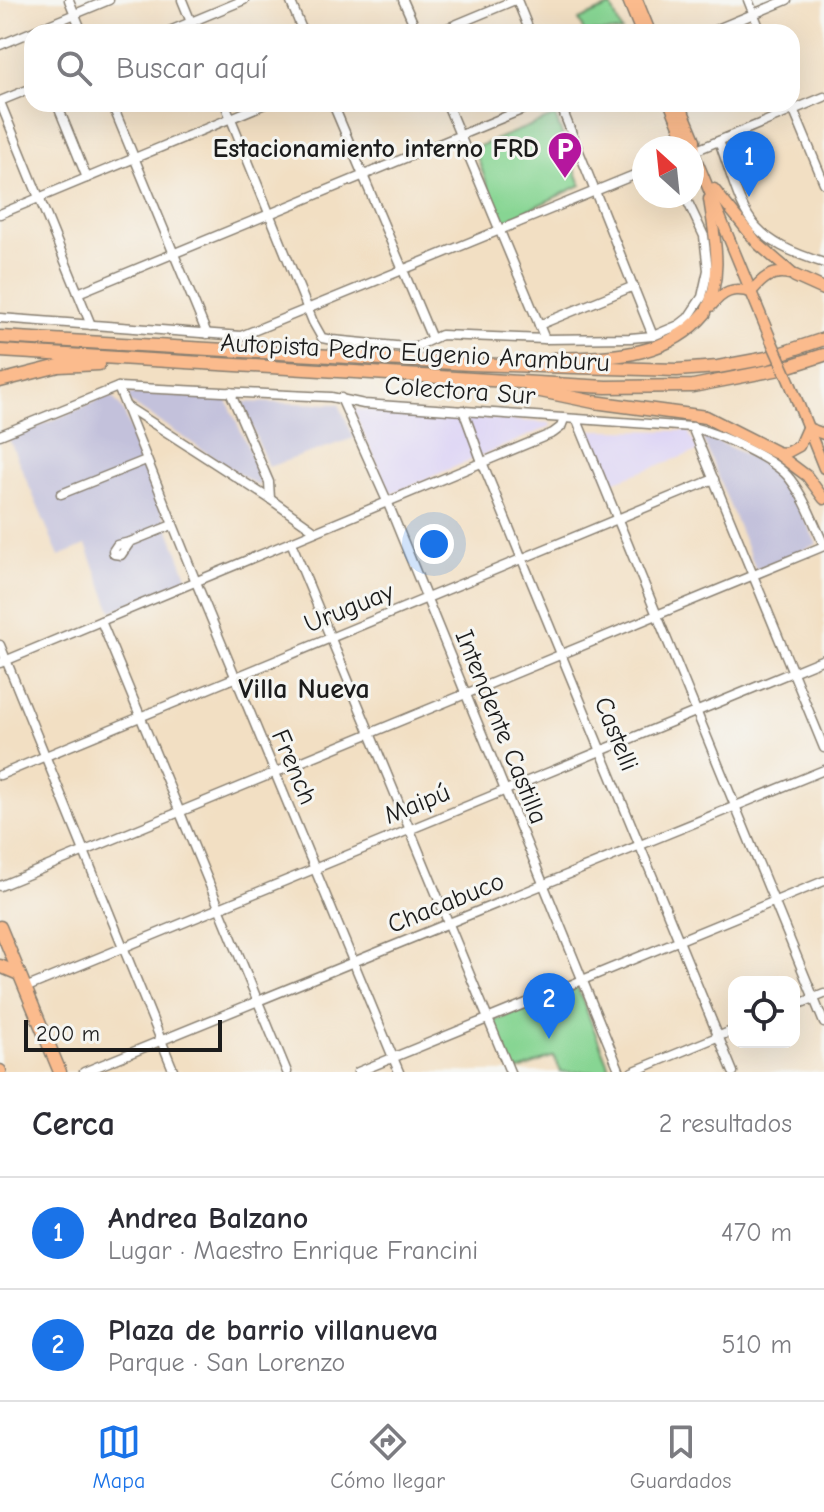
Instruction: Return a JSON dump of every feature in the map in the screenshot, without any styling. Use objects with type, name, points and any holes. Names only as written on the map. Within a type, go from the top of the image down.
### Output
[{"type":"highway","points":[[795,276],[824,289]]},
{"type":"highway","points":[[470,364],[648,351],[683,334],[705,313]]},
{"type":"highway","name":"Autopista Pedro Eugenio Aramburu","points":[[0,337],[470,364],[677,370],[718,367],[767,358],[824,339]]},
{"type":"highway","name":"Autopista Pedro Eugenio Aramburu","points":[[0,351],[606,387],[693,386],[780,369],[824,355]]},
{"type":"highway","points":[[0,381],[59,366],[183,362]]},
{"type":"highway","points":[[513,382],[534,390],[594,402],[706,417],[775,452]]},
{"type":"highway","points":[[0,927],[56,1068]]},
{"type":"highway","points":[[0,966],[19,974]]},
{"type":"main road","points":[[628,0],[638,24]]},
{"type":"main road","points":[[637,0],[647,24]]},
{"type":"main road","points":[[673,112],[683,136]]},
{"type":"main road","points":[[683,112],[693,136]]},
{"type":"main road","points":[[705,178],[746,231],[770,257],[795,276]]},
{"type":"main road","points":[[705,178],[824,468]]},
{"type":"main road","points":[[705,178],[718,267],[716,287],[705,313]]},
{"type":"main road","points":[[751,292],[766,276],[781,272],[795,276]]},
{"type":"main road","points":[[705,313],[724,292],[740,289],[751,292]]},
{"type":"main road","points":[[775,452],[786,453],[799,446],[807,428]]},
{"type":"main road","points":[[807,428],[824,434]]},
{"type":"main road","points":[[775,452],[807,476],[824,499]]},
{"type":"street","points":[[69,0],[79,24]]},
{"type":"street","points":[[51,24],[109,0]]},
{"type":"street","points":[[182,0],[191,22]]},
{"type":"street","points":[[186,24],[244,0]]},
{"type":"street","points":[[290,0],[300,24]]},
{"type":"street","points":[[403,0],[414,24]]},
{"type":"street","points":[[463,24],[516,0],[526,24]]},
{"type":"street","points":[[748,0],[758,24]]},
{"type":"street","points":[[730,24],[787,0]]},
{"type":"street","points":[[0,45],[24,35]]},
{"type":"street","points":[[24,92],[0,102],[91,325]]},
{"type":"street","points":[[800,104],[824,97]]},
{"type":"street","points":[[60,112],[87,178]]},
{"type":"street","points":[[115,112],[207,334]]},
{"type":"street","points":[[228,112],[322,338],[406,347],[417,346],[441,335],[545,339],[653,336],[688,318],[702,297],[706,283],[707,246],[690,208]]},
{"type":"street","points":[[0,214],[246,112]]},
{"type":"street","points":[[336,112],[432,339]]},
{"type":"street","points":[[450,112],[545,339]]},
{"type":"street","points":[[78,293],[515,112]]},
{"type":"street","points":[[563,112],[653,336]]},
{"type":"street","points":[[704,146],[781,112]]},
{"type":"street","points":[[794,112],[824,183]]},
{"type":"street","points":[[719,141],[737,198],[760,233],[779,245],[824,263]]},
{"type":"street","points":[[0,318],[241,336],[632,176]]},
{"type":"street","points":[[539,325],[634,286]]},
{"type":"street","name":"Colectora Sur","points":[[0,435],[118,387],[341,398],[364,404],[692,427],[723,437],[785,472],[795,485],[824,546]]},
{"type":"street","name":"French","points":[[118,387],[172,525],[399,1072]]},
{"type":"street","points":[[230,392],[269,482],[270,499]]},
{"type":"street","name":"Intendente Castilla","points":[[341,398],[387,501],[620,1072]]},
{"type":"street","points":[[126,406],[315,531]]},
{"type":"street","name":"Castelli","points":[[463,410],[733,1072]]},
{"type":"street","points":[[3,662],[553,433],[561,427],[564,419]]},
{"type":"street","points":[[577,420],[824,1023]]},
{"type":"street","points":[[692,427],[824,748]]},
{"type":"street","points":[[61,494],[146,460]]},
{"type":"street","name":"Uruguay","points":[[0,775],[714,479]]},
{"type":"street","points":[[130,542],[172,525]]},
{"type":"street","points":[[291,542],[510,1072]]},
{"type":"street","points":[[0,886],[824,546]]},
{"type":"street","points":[[101,621],[287,1072]]},
{"type":"street","points":[[0,645],[3,662],[45,756],[174,1072]]},
{"type":"street","name":"Maipú","points":[[25,988],[824,659]]},
{"type":"street","name":"Chacabuco","points":[[84,1072],[824,770]]},
{"type":"street","points":[[358,1072],[824,881]]},
{"type":"street","points":[[800,1004],[824,994]]},
{"type":"street","points":[[632,1072],[728,1033]]},
{"type":"shaded area","points":[[111,395],[123,410],[188,579],[112,611],[86,545],[59,556],[9,439]]},
{"type":"shaded area","points":[[127,395],[226,398],[262,479],[258,486],[131,403]]},
{"type":"shaded area","points":[[242,402],[339,404],[354,438],[268,467]]},
{"type":"shaded area","points":[[353,409],[550,423],[551,426],[391,494]]},
{"type":"shaded area","points":[[585,430],[688,431],[698,451],[607,484]]},
{"type":"shaded area","points":[[702,437],[757,460],[786,481],[817,544],[756,570]]},
{"type":"green space","points":[[611,6],[619,24],[581,24],[579,20]]},
{"type":"green space","points":[[555,116],[581,185],[501,223],[474,148]]},
{"type":"green space","points":[[577,987],[611,1072],[561,1072],[554,1056],[515,1072],[493,1021]]},
{"type":"place","name":"Estacionamiento interno FRD","points":[[565,180]]},
{"type":"place","name":"Andrea Balzano","points":[[749,197]]},
{"type":"place","name":"Plaza de barrio villanueva","points":[[549,1039]]},
{"type":"district","name":"Villa Nueva","points":[[304,689]]}]
